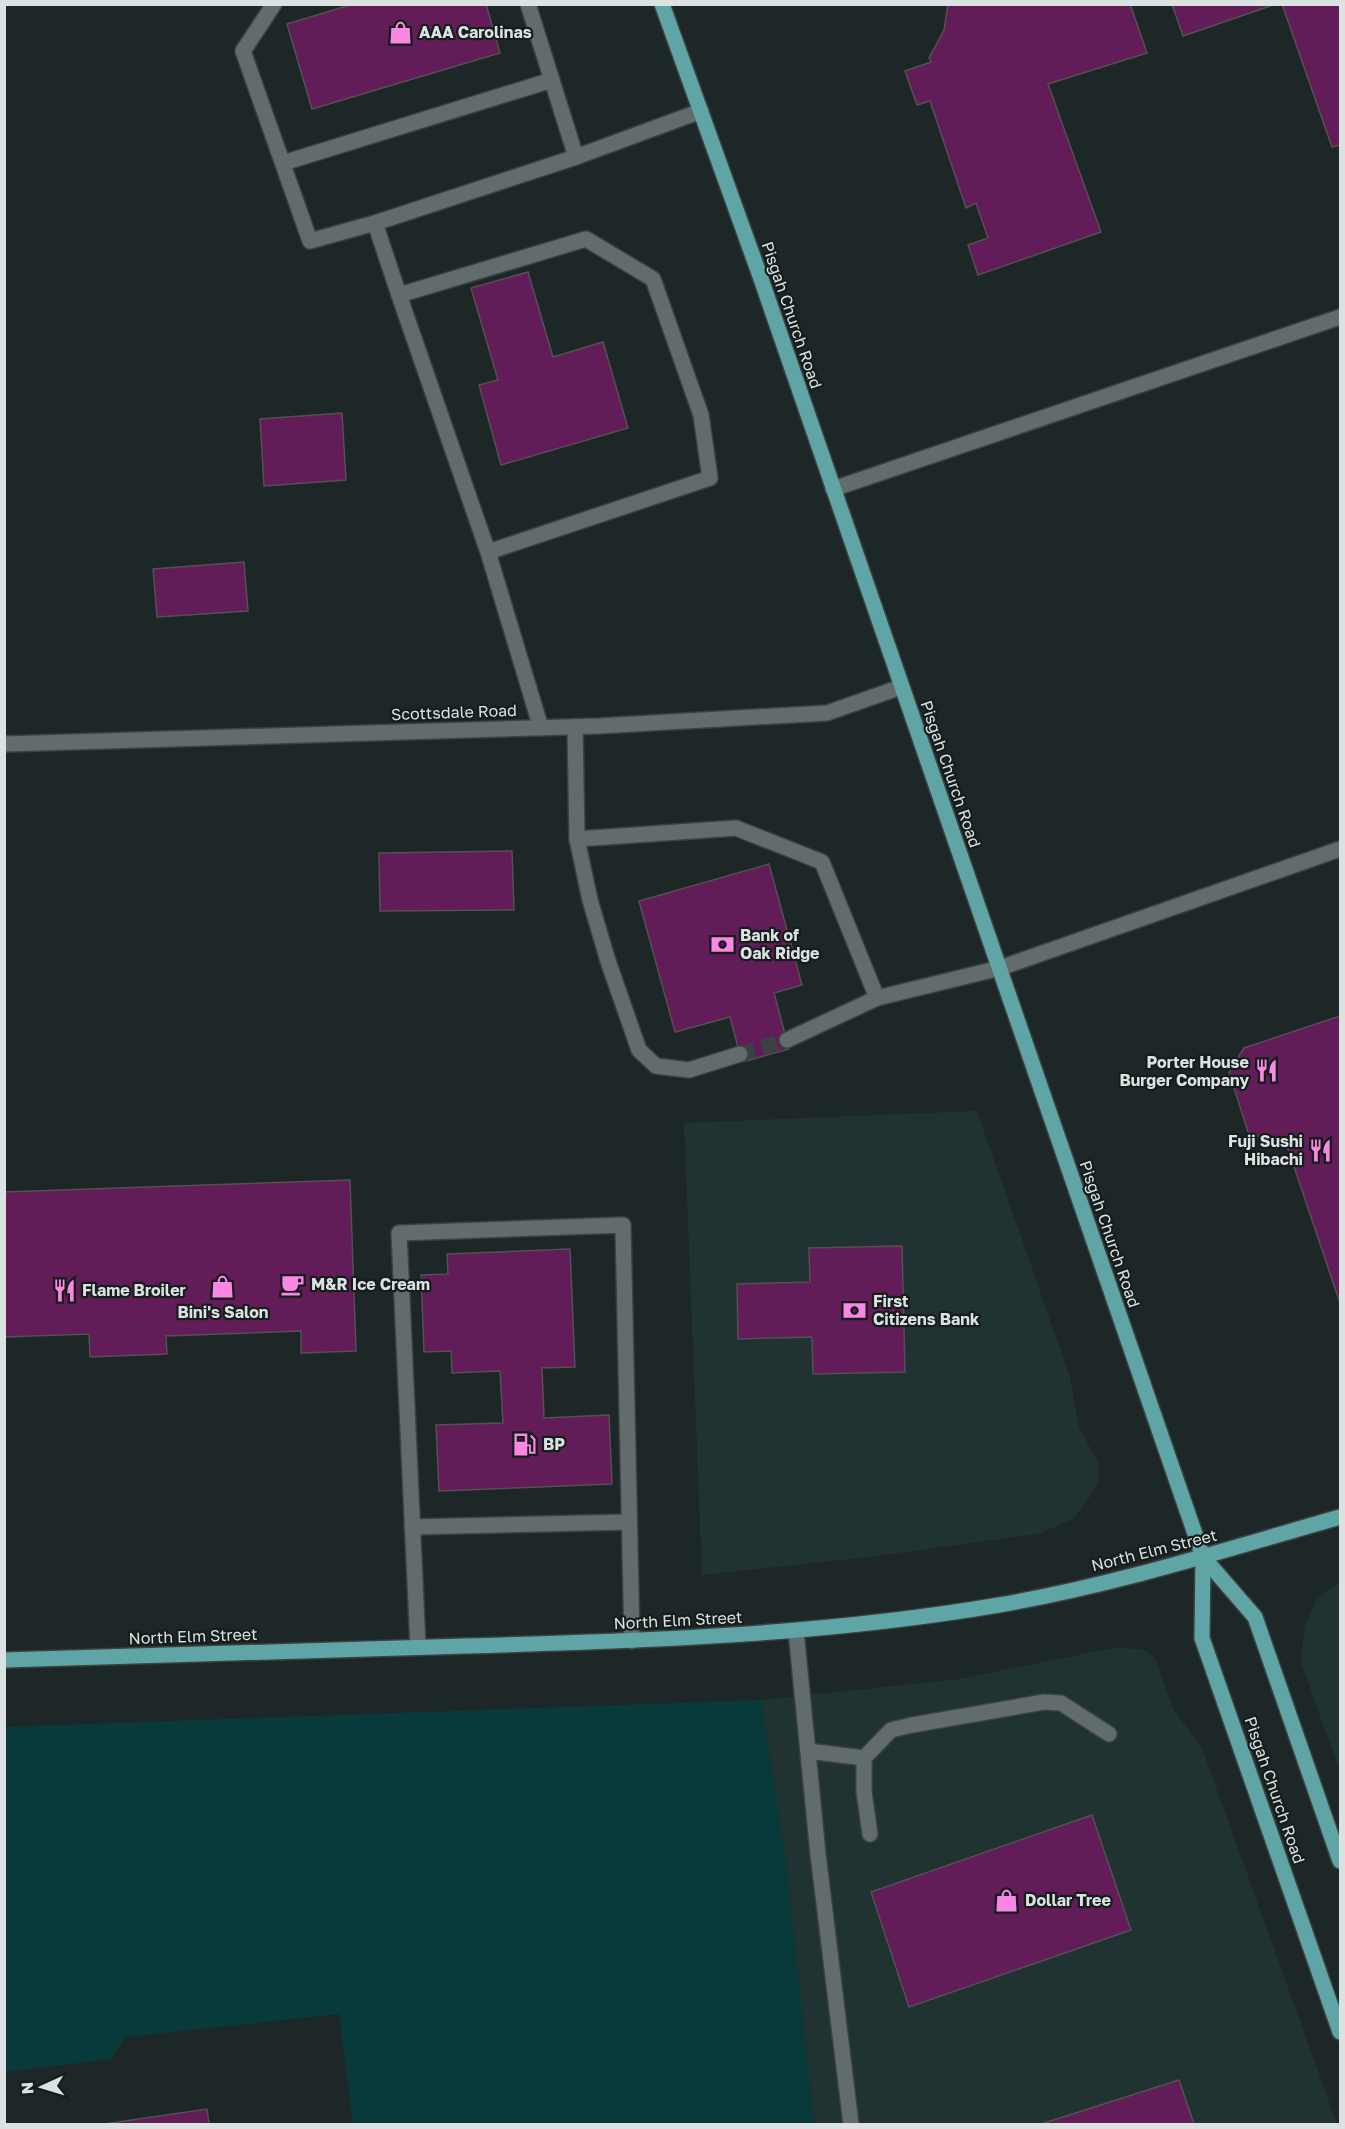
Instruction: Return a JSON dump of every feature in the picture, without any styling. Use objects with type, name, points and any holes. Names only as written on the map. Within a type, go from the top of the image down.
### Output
[{"type":"main road","name":"Pisgah Church Road","points":[[662,4],[1000,968],[1203,1557],[1202,1638],[1341,2031]]},
{"type":"main road","name":"North Elm Street","points":[[4,1660],[632,1641],[796,1631],[1001,1605],[1203,1557],[1341,1517]]},
{"type":"main road","name":"Pisgah Church Road","points":[[1203,1557],[1255,1617],[1341,1861]]},
{"type":"street","points":[[274,4],[243,51],[310,241],[375,224],[576,158],[701,111]]},
{"type":"street","points":[[528,4],[576,158]]},
{"type":"street","points":[[283,163],[552,80]]},
{"type":"street","points":[[375,224],[489,552],[541,728]]},
{"type":"street","points":[[399,295],[586,239],[653,279],[701,415],[710,478],[489,552]]},
{"type":"street","points":[[833,489],[1341,317]]},
{"type":"street","name":"Scottsdale Road","points":[[4,744],[575,727],[827,713],[901,687]]},
{"type":"street","points":[[575,727],[578,838],[590,900],[608,961],[639,1050],[656,1066],[688,1070],[740,1054]]},
{"type":"street","points":[[578,838],[736,828],[822,862],[877,998]]},
{"type":"street","points":[[787,1040],[877,998],[1000,968],[1341,849]]},
{"type":"street","points":[[418,1647],[399,1233],[623,1225],[632,1641]]},
{"type":"street","points":[[412,1527],[630,1522]]},
{"type":"street","points":[[796,1631],[818,1854],[851,2124]]},
{"type":"street","points":[[870,1834],[864,1792],[864,1758],[891,1730],[1044,1702],[1061,1703],[1109,1734]]},
{"type":"street","points":[[808,1751],[864,1758]]},
{"type":"shaded area","points":[[977,1111],[1070,1377],[1079,1427],[1099,1465],[1098,1482],[1088,1500],[1072,1520],[1037,1534],[869,1557],[702,1575],[684,1123]]},
{"type":"shaded area","points":[[1340,1582],[1340,1771],[1301,1663],[1305,1625],[1317,1599]]},
{"type":"shaded area","points":[[1118,1647],[1144,1650],[1155,1658],[1173,1709],[1202,1748],[1337,2124],[814,2124],[785,1857],[761,1700],[960,1679]]},
{"type":"shaded area","points":[[761,1700],[785,1857],[814,2124],[353,2124],[339,2014],[126,2037],[111,2059],[5,2072],[5,1727]]},
{"type":"building","points":[[353,4],[486,4],[500,53],[312,109],[287,24]]},
{"type":"building","points":[[948,4],[1130,4],[1147,53],[1048,84],[1101,232],[978,275],[968,245],[988,238],[976,203],[966,208],[930,101],[917,105],[905,71],[931,62],[929,58],[944,30]]},
{"type":"building","points":[[1172,4],[1276,4],[1183,36]]},
{"type":"building","points":[[1282,4],[1340,4],[1340,145],[1332,147]]},
{"type":"building","points":[[528,272],[553,357],[603,342],[628,428],[501,465],[479,385],[498,380],[471,288]]},
{"type":"building","points":[[342,413],[346,480],[264,486],[260,419]]},
{"type":"building","points":[[244,562],[248,611],[157,617],[153,569]]},
{"type":"building","points":[[512,851],[514,910],[380,911],[379,853]]},
{"type":"building","points":[[769,864],[802,985],[774,993],[789,1049],[742,1062],[730,1017],[675,1032],[639,901]]},
{"type":"building","points":[[1340,1016],[1340,1303],[1285,1140],[1275,1143],[1248,1132],[1229,1072],[1244,1048]]},
{"type":"building","points":[[350,1180],[356,1351],[301,1353],[301,1331],[166,1336],[167,1354],[90,1357],[89,1334],[4,1337],[4,1192]]},
{"type":"building","points":[[902,1246],[905,1372],[813,1374],[812,1337],[738,1339],[737,1284],[810,1282],[809,1248]]},
{"type":"building","points":[[570,1249],[575,1367],[542,1368],[544,1418],[609,1415],[612,1484],[439,1491],[436,1425],[503,1423],[500,1371],[452,1373],[451,1351],[424,1352],[421,1275],[448,1274],[447,1254]]},
{"type":"building","points":[[1092,1815],[1131,1930],[909,2007],[871,1892]]},
{"type":"building","points":[[1179,2080],[1194,2124],[1041,2124]]},
{"type":"building","points":[[207,2109],[209,2124],[104,2124]]},
{"type":"tunnel","points":[[740,1054],[787,1040]]},
{"type":"place","name":"AAA Carolinas","points":[[401,32]]},
{"type":"place","name":"Bank of Oak Ridge","points":[[722,944]]},
{"type":"place","name":"Porter House Burger Company","points":[[1267,1071]]},
{"type":"place","name":"Fuji Sushi Hibachi","points":[[1321,1150]]},
{"type":"place","name":"M&R Ice Cream","points":[[293,1284]]},
{"type":"place","name":"Bini's Salon","points":[[223,1287]]},
{"type":"place","name":"Flame Broiler","points":[[64,1290]]},
{"type":"place","name":"First Citizens Bank","points":[[855,1310]]},
{"type":"place","name":"BP","points":[[525,1444]]},
{"type":"place","name":"Dollar Tree","points":[[1007,1900]]}]
